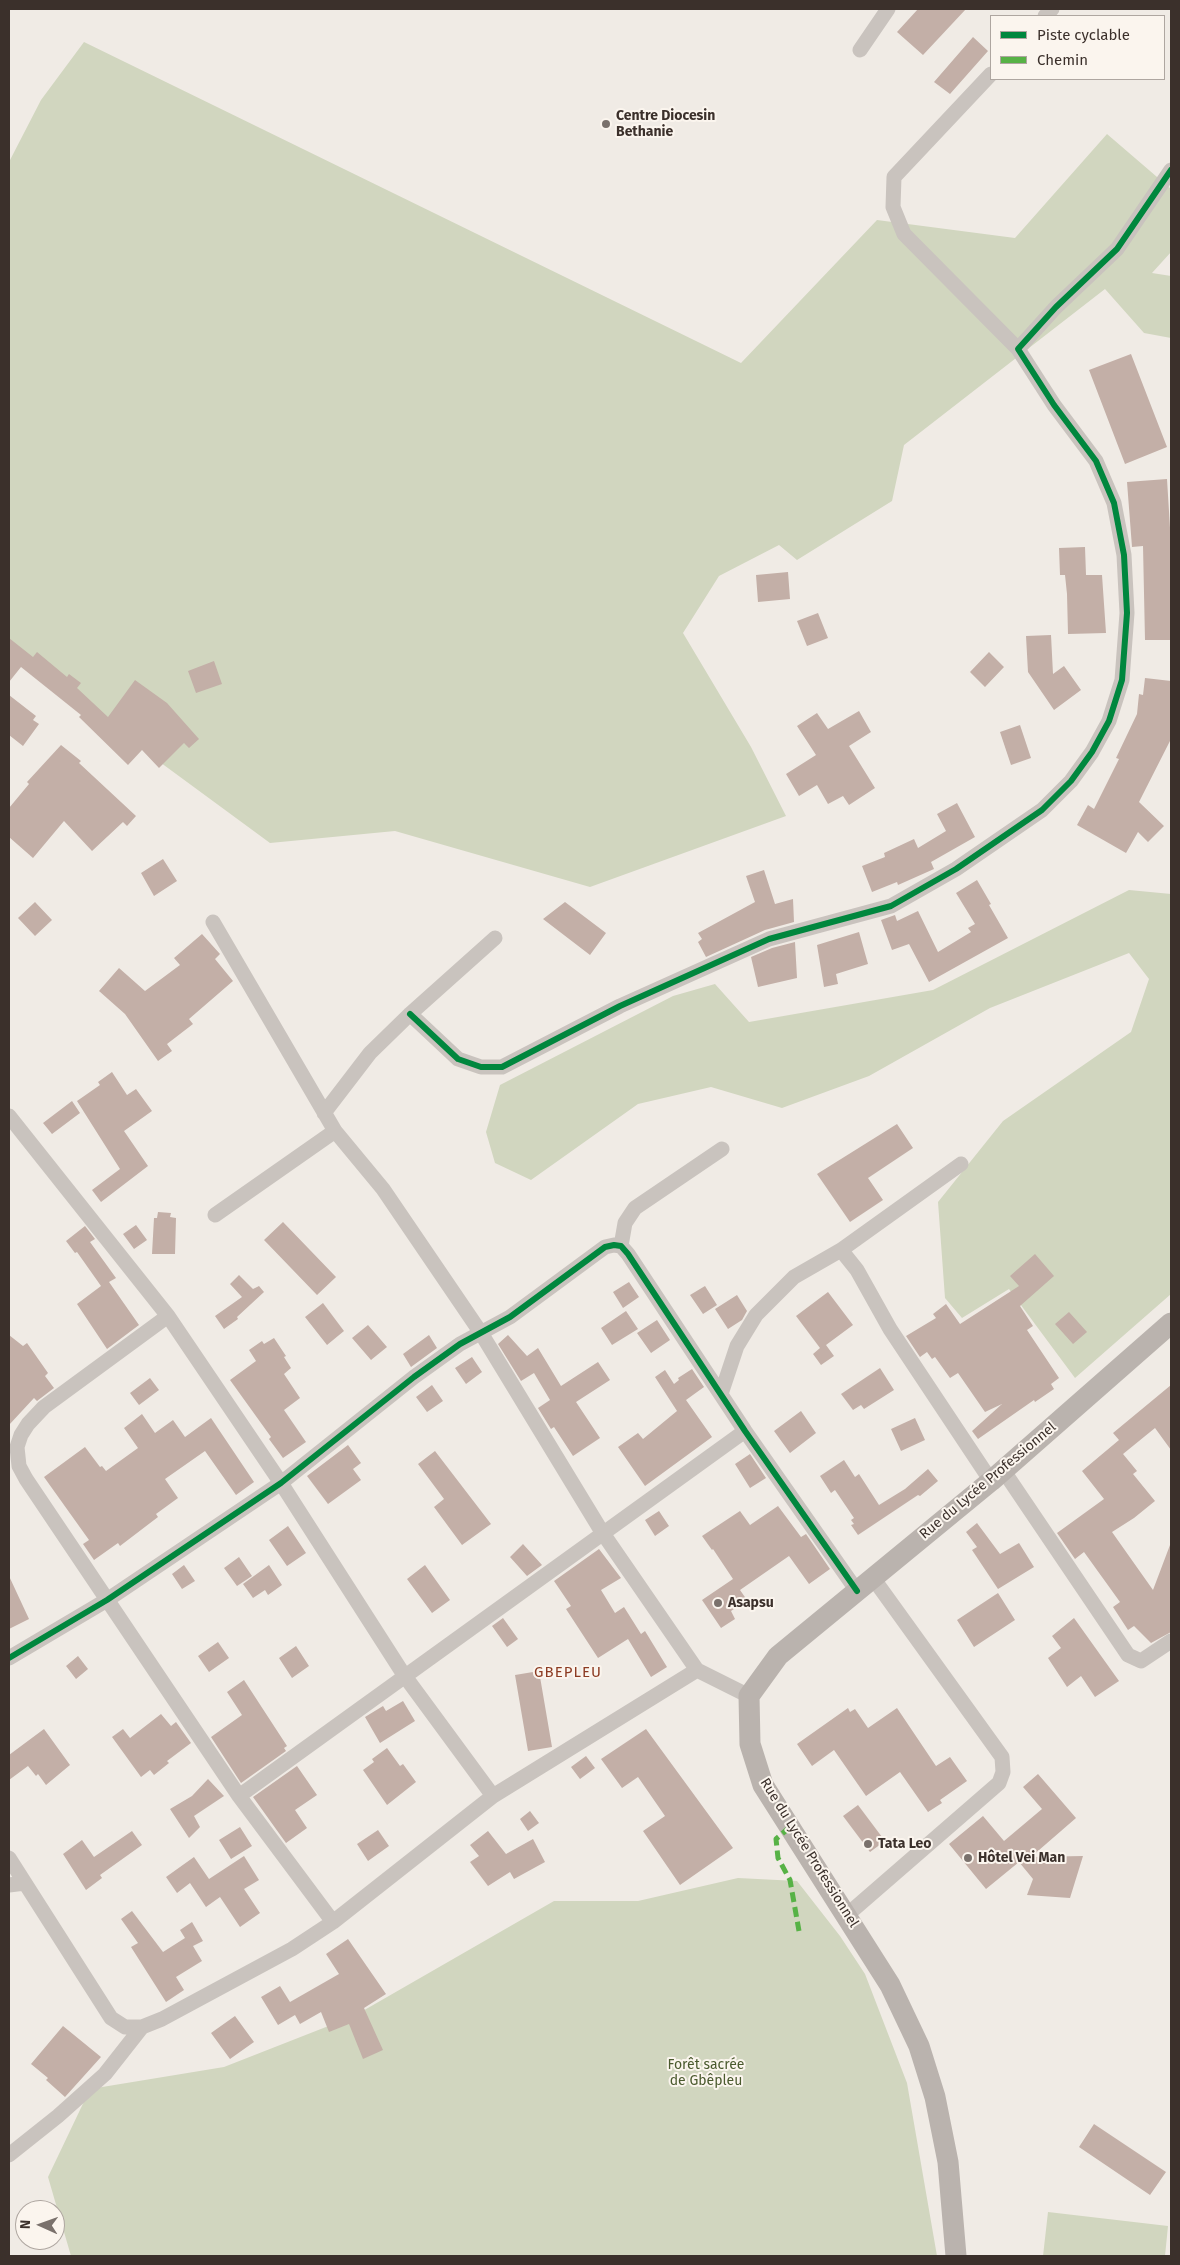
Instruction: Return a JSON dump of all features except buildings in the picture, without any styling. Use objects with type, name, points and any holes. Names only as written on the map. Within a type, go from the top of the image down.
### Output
[{"type":"main road","name":"Rue du Lycée Professionnel","points":[[956,2256],[948,2162],[935,2097],[921,2054],[890,1985],[763,1785],[750,1744],[749,1696],[778,1656],[997,1475],[1171,1323]]},
{"type":"street","points":[[860,50],[888,9]]},
{"type":"street","points":[[410,1014],[458,1059],[481,1067],[502,1066],[620,1006],[769,939],[891,906],[956,869],[1034,816],[1071,781],[1092,752],[1109,721],[1122,680],[1127,613],[1124,555],[1114,503],[1096,462],[1054,405],[1018,349],[904,234],[893,207],[894,177],[990,75]]},
{"type":"street","points":[[1018,349],[1056,307],[1116,249],[1171,170]]},
{"type":"street","points":[[213,922],[336,1131],[383,1189],[481,1333],[602,1532],[697,1670],[749,1696]]},
{"type":"street","points":[[324,1112],[370,1053],[410,1014],[495,938]]},
{"type":"street","points":[[9,1116],[168,1316],[281,1483],[404,1675],[494,1796]]},
{"type":"street","points":[[215,1214],[336,1131]]},
{"type":"street","points":[[621,1246],[625,1223],[635,1208],[722,1149]]},
{"type":"street","points":[[721,1394],[737,1346],[756,1315],[794,1277],[841,1250],[962,1164]]},
{"type":"street","points":[[9,1658],[107,1600],[281,1483],[414,1377],[460,1344],[510,1318],[605,1247],[621,1246],[745,1431],[1002,1757],[1003,1772],[999,1783],[847,1916]]},
{"type":"street","points":[[841,1250],[857,1270],[890,1329],[1128,1655],[1142,1661],[1171,1641]]},
{"type":"street","points":[[168,1316],[44,1407],[20,1434],[17,1447],[20,1466],[26,1479],[239,1796],[333,1922]]},
{"type":"street","points":[[239,1796],[602,1532],[745,1431]]},
{"type":"street","points":[[9,1858],[111,2018],[125,2027],[142,2027],[162,2019],[292,1949],[333,1922],[494,1796],[697,1670]]},
{"type":"street","points":[[9,1885],[24,1883]]},
{"type":"street","points":[[9,2155],[58,2116],[105,2074],[142,2027]]},
{"type":"green space","points":[[84,42],[741,363],[877,220],[1015,238],[1107,134],[1171,189],[1171,252],[1152,273],[1171,276],[1171,338],[1144,333],[1105,289],[904,445],[892,501],[797,560],[779,545],[719,576],[683,633],[751,747],[786,816],[590,887],[395,831],[270,843],[138,746],[9,656],[9,162],[41,100]]},
{"type":"green space","points":[[1129,890],[1171,894],[1171,1294],[1075,1378],[1009,1289],[962,1318],[945,1298],[938,1202],[1003,1121],[1131,1032],[1149,979],[1129,953],[990,1008],[869,1076],[782,1108],[711,1087],[638,1104],[531,1180],[495,1163],[486,1132],[500,1085],[673,996],[715,984],[749,1022],[933,990]]},
{"type":"green space","name":"Forêt sacrée de Gbêpleu","points":[[738,1878],[797,1881],[840,1936],[865,1974],[907,2083],[937,2256],[71,2256],[65,2235],[65,2200],[55,2200],[48,2177],[90,2089],[224,2067],[354,2016],[554,1901],[638,1901]]},
{"type":"green space","points":[[1048,2212],[1168,2226],[1165,2256],[1043,2256]]},
{"type":"marked path","points":[[790,1827],[776,1839],[778,1858],[790,1880],[799,1931]]},
{"type":"cycle path","points":[[410,1014],[458,1059],[481,1067],[502,1067],[620,1006],[769,939],[891,906],[956,869],[1042,810],[1071,781],[1092,752],[1109,721],[1122,680],[1127,613],[1124,555],[1114,503],[1096,461],[1054,405],[1018,349],[1056,307],[1117,249],[1171,170]]},
{"type":"cycle path","points":[[9,1658],[107,1600],[281,1483],[414,1377],[460,1344],[510,1317],[605,1247],[614,1245],[621,1246],[628,1254],[745,1431],[857,1591]]},
{"type":"place","name":"Centre Diocesin Bethanie","points":[[606,124]]},
{"type":"place","name":"Asapsu","points":[[718,1603]]},
{"type":"place","name":"Tata Leo","points":[[868,1844]]},
{"type":"place","name":"Hôtel Vei Man","points":[[968,1858]]},
{"type":"district","name":"GBEPLEU","points":[[568,1673]]}]
